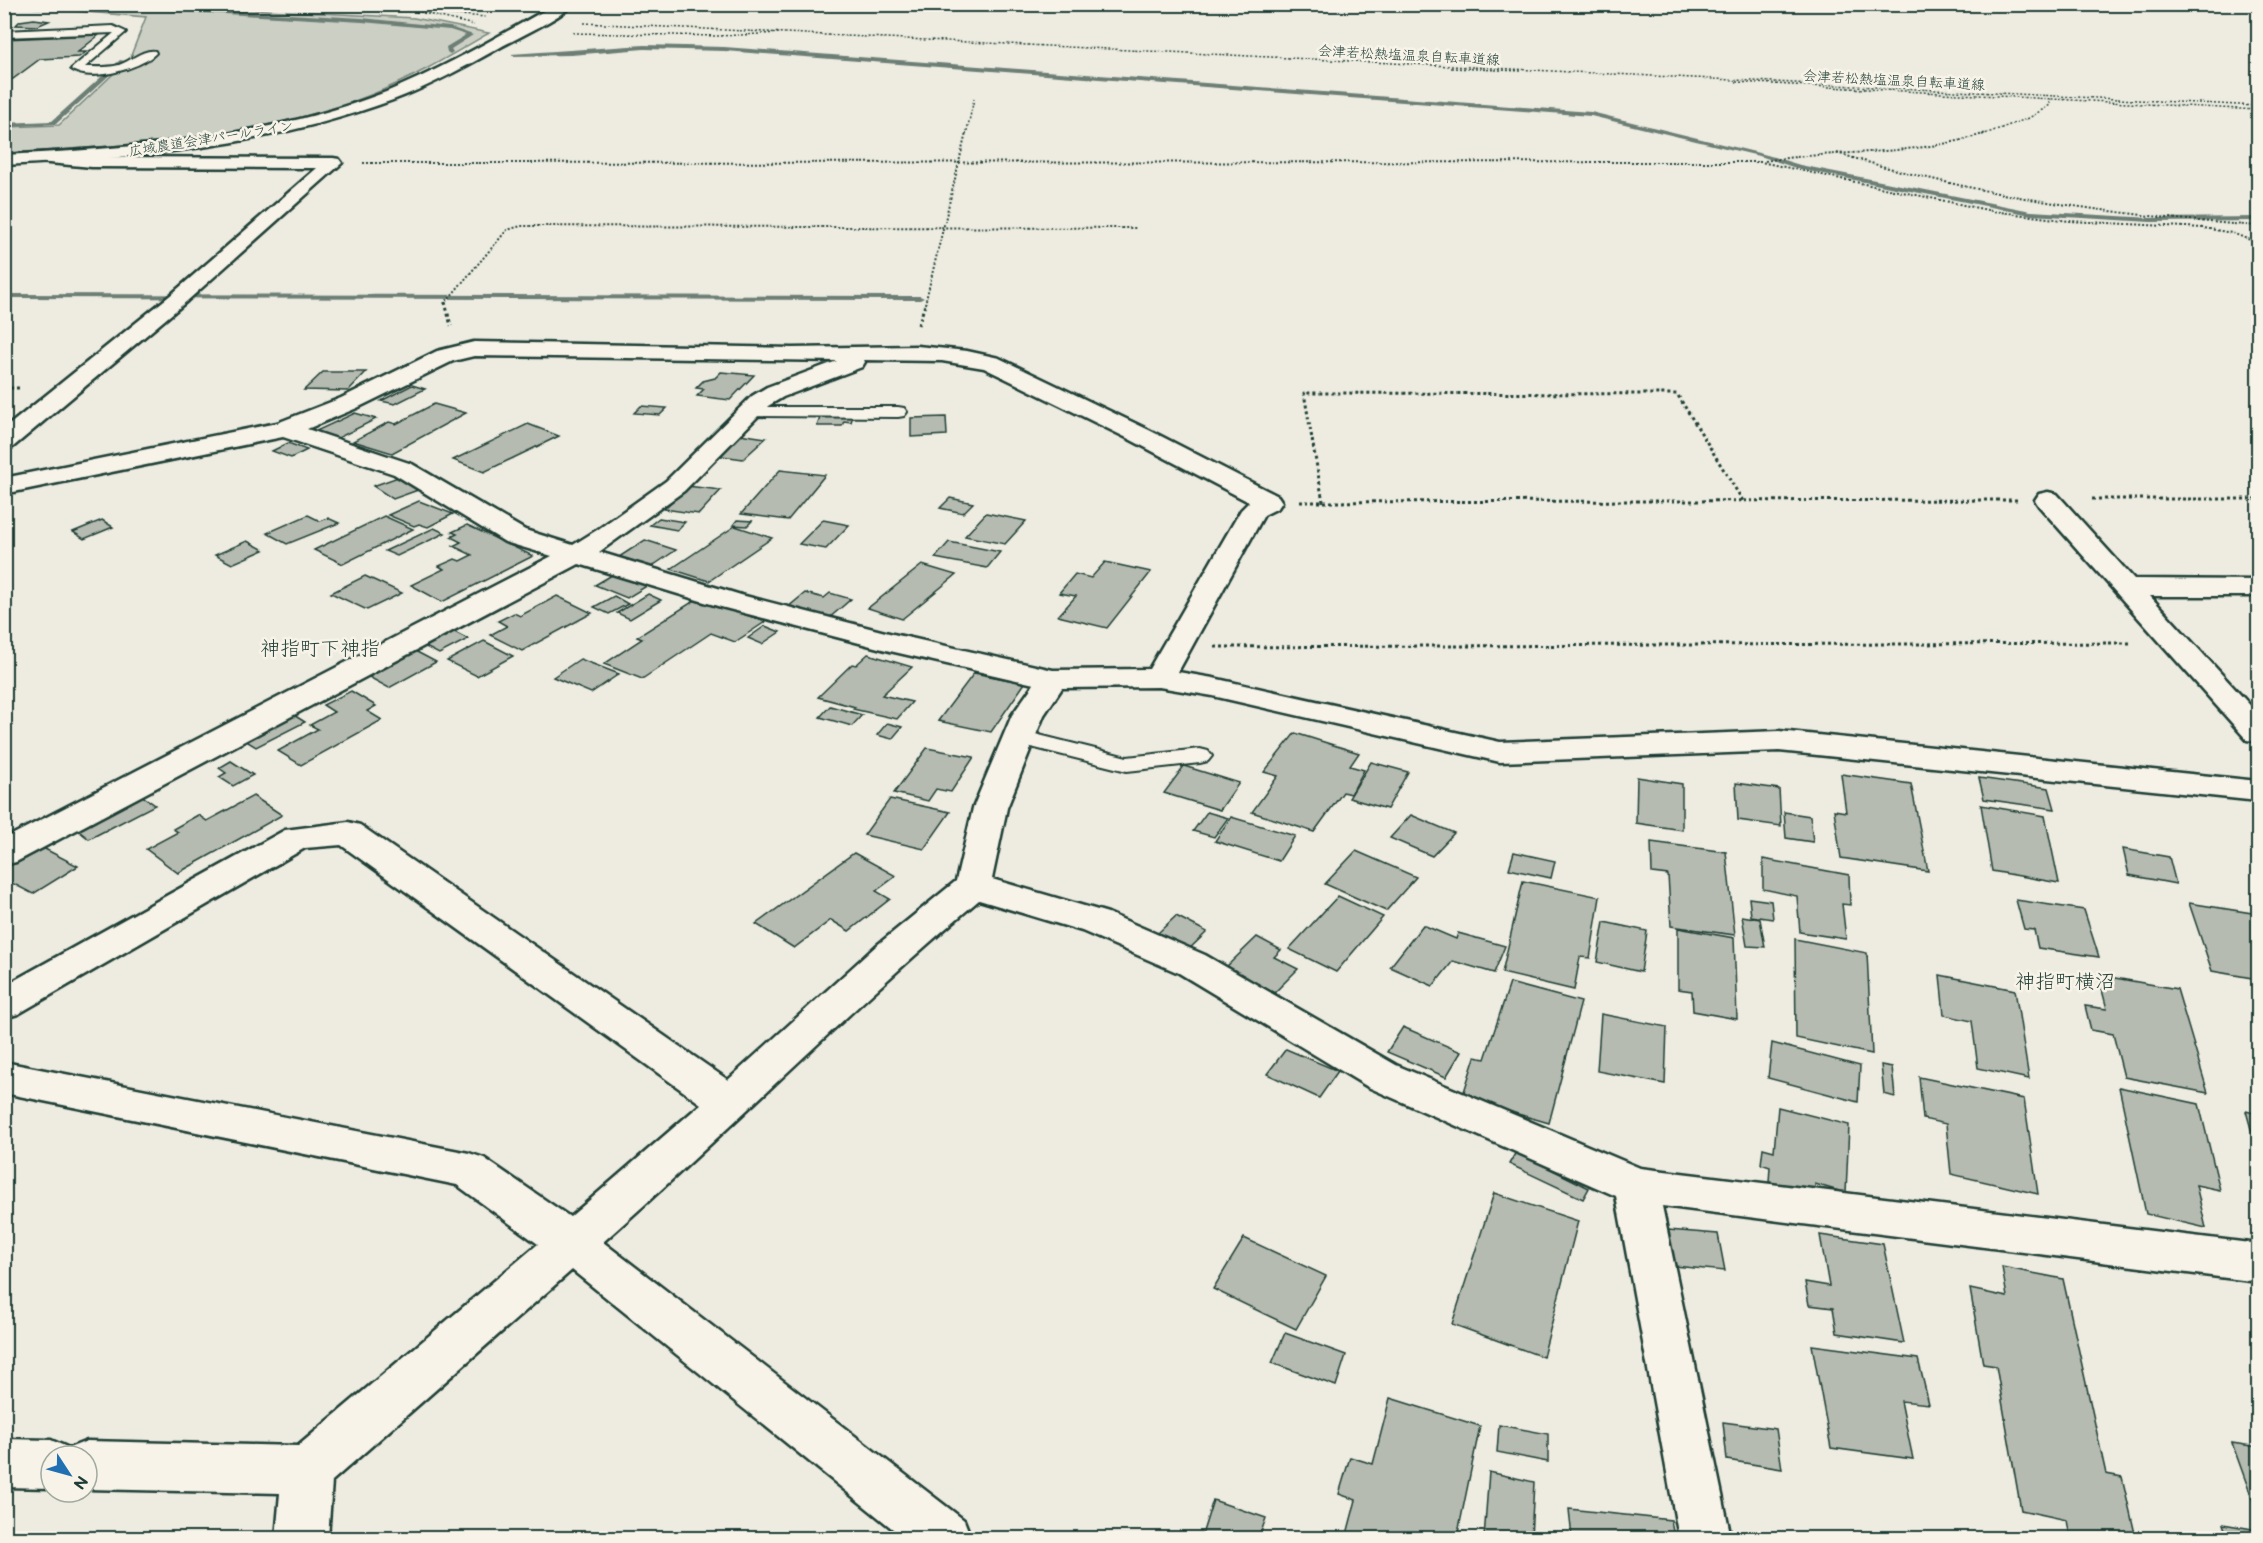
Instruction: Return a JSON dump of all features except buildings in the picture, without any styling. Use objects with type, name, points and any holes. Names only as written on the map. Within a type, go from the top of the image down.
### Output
[{"type":"street","name":"広域農道会津パールライン","points":[[4,160],[126,152],[194,143],[268,131],[331,116],[408,89],[567,4]]},
{"type":"street","points":[[44,158],[92,162],[333,164]]},
{"type":"street","points":[[4,442],[180,297],[333,164]]},
{"type":"street","points":[[4,486],[284,429],[349,403],[445,356],[474,350],[874,354],[970,357],[991,363],[1140,435],[1269,502]]},
{"type":"street","points":[[4,854],[577,554],[607,536],[675,486],[760,401],[775,392],[874,354]]},
{"type":"street","points":[[284,429],[403,469],[515,536],[742,604],[890,642],[1053,679],[1159,678],[1213,687],[1500,752],[1779,741],[2259,791]]},
{"type":"street","points":[[2048,500],[2259,733]]},
{"type":"street","points":[[1159,678],[1254,510],[1269,502]]},
{"type":"street","points":[[2127,587],[2259,588]]},
{"type":"street","points":[[99,1465],[307,1470],[571,1243],[889,955],[974,886],[990,808],[1028,715],[1053,679]]},
{"type":"street","points":[[4,1004],[297,838],[348,833],[729,1102]]},
{"type":"street","points":[[974,886],[1095,922],[1192,964],[1382,1076],[1636,1185],[2259,1263]]},
{"type":"street","points":[[4,1077],[469,1170],[571,1243],[945,1539]]},
{"type":"street","points":[[1636,1185],[1705,1539]]},
{"type":"street","points":[[4,1463],[39,1464]]},
{"type":"street","points":[[302,1539],[307,1470]]},
{"type":"lane","points":[[4,34],[113,29],[121,32],[76,69],[92,71],[120,68],[137,63],[151,53]]},
{"type":"lane","points":[[748,412],[898,412]]},
{"type":"lane","points":[[1019,737],[1127,764],[1200,756]]},
{"type":"path","points":[[273,4],[418,12],[477,26]]},
{"type":"path","points":[[308,4],[538,20],[2259,108]]},
{"type":"path","name":"会津若松熱塩温泉自転車道線","points":[[569,33],[729,36],[783,33],[2259,108]]},
{"type":"path","points":[[333,164],[1761,162],[1791,156],[1911,149],[1970,140],[2025,120],[2046,109],[2050,105],[2050,99],[2056,96]]},
{"type":"path","points":[[927,299],[974,99]]},
{"type":"path","points":[[1837,153],[1932,181],[2024,200],[2121,213],[2259,226]]},
{"type":"path","points":[[1761,162],[1958,205],[2023,216],[2210,229],[2240,234],[2259,243]]},
{"type":"path","points":[[459,353],[444,303],[507,230],[521,226],[1137,228]]},
{"type":"path","points":[[1323,502],[1304,393],[1677,394],[1743,501]]},
{"type":"path","points":[[1269,502],[2259,499]]},
{"type":"path","points":[[1177,647],[2177,642]]},
{"type":"shaded area","points":[[156,4],[414,18],[489,33],[384,90],[282,122],[189,138],[5,153],[5,127],[59,125],[130,58],[146,17],[5,5]]},
{"type":"waterway","points":[[52,4],[90,6]]},
{"type":"waterway","points":[[90,5],[362,20],[450,29],[470,35],[448,48],[450,52]]},
{"type":"waterway","points":[[514,54],[571,53],[644,47],[724,49],[1591,114],[1765,156],[1799,167],[2031,213],[2151,220],[2258,219]]},
{"type":"waterway","points":[[4,125],[54,123],[122,61]]},
{"type":"waterway","points":[[4,296],[920,298]]},
{"type":"district","name":"神指町下神指","points":[[320,648]]},
{"type":"district","name":"神指町横沼","points":[[2065,981]]}]
